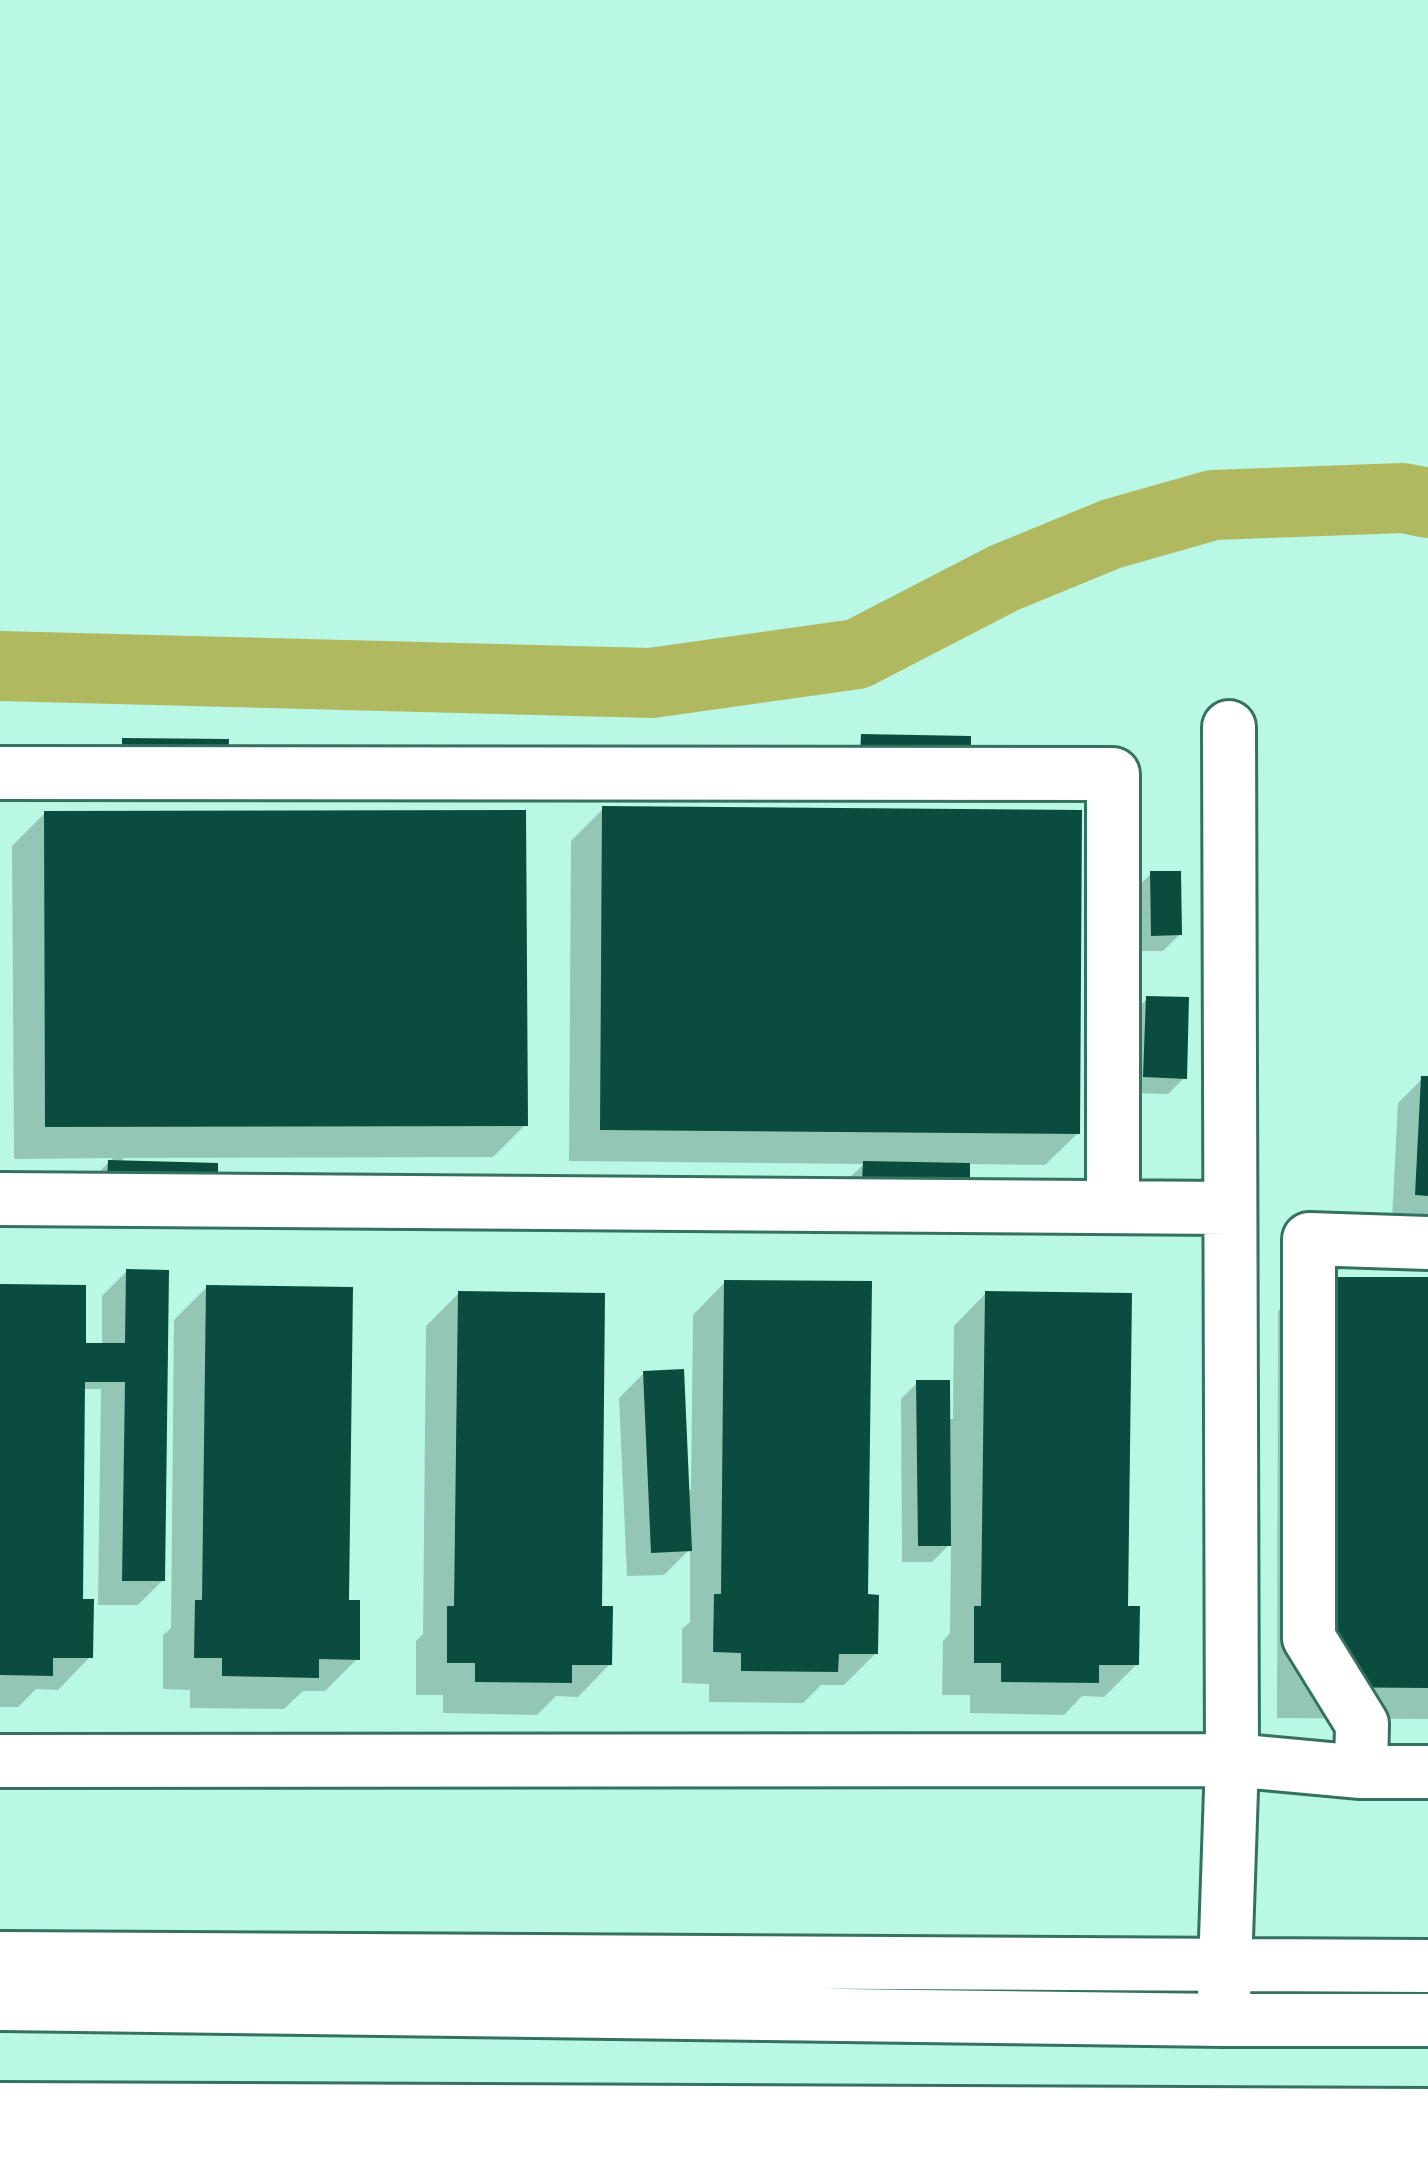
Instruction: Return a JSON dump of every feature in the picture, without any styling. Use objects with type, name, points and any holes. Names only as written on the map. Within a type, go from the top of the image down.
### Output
[{"type":"street","points":[[1224,2020],[1232,1760],[1229,727]]},
{"type":"street","points":[[0,772],[1112,774],[1112,1207]]},
{"type":"street","points":[[0,1199],[1229,1208]]},
{"type":"street","points":[[1361,1772],[1362,1724],[1309,1638],[1309,1239],[1428,1243]]},
{"type":"street","points":[[0,1761],[1232,1760],[1361,1772],[1428,1772]]},
{"type":"street","points":[[0,1958],[1428,1966]]},
{"type":"street","points":[[0,2004],[1428,2020]]},
{"type":"street","points":[[0,2109],[1428,2115]]},
{"type":"street","points":[[0,2150],[1428,2156]]},
{"type":"building","points":[[861,734],[971,736],[971,760],[860,758]]},
{"type":"building","points":[[122,738],[229,739],[228,760],[122,759]]},
{"type":"building","points":[[602,806],[1082,810],[1080,1134],[600,1130]]},
{"type":"building","points":[[526,810],[528,1126],[45,1127],[44,811]]},
{"type":"building","points":[[1150,871],[1181,871],[1182,935],[1151,936]]},
{"type":"building","points":[[1146,996],[1189,997],[1187,1079],[1143,1077]]},
{"type":"building","points":[[1421,1076],[1428,1076],[1428,1196],[1415,1195]]},
{"type":"building","points":[[108,1160],[218,1163],[218,1184],[107,1181]]},
{"type":"building","points":[[863,1161],[970,1163],[970,1184],[862,1183]]},
{"type":"building","points":[[126,1269],[169,1270],[165,1581],[122,1581],[125,1382],[85,1382],[83,1599],[94,1599],[93,1658],[53,1658],[53,1676],[0,1675],[0,1284],[86,1285],[86,1343],[125,1343]]},
{"type":"building","points":[[1309,1277],[1428,1277],[1428,1688],[1308,1687]]},
{"type":"building","points":[[724,1280],[872,1281],[868,1594],[879,1595],[878,1654],[839,1654],[838,1672],[741,1671],[741,1653],[713,1652],[714,1594],[721,1594]]},
{"type":"building","points":[[206,1285],[353,1287],[349,1600],[360,1600],[360,1660],[319,1659],[319,1678],[222,1676],[222,1658],[194,1658],[195,1600],[202,1600]]},
{"type":"building","points":[[458,1291],[605,1293],[602,1606],[613,1606],[612,1665],[572,1665],[572,1683],[475,1682],[475,1663],[447,1663],[447,1606],[454,1606]]},
{"type":"building","points":[[985,1291],[1132,1293],[1128,1606],[1140,1606],[1139,1665],[1099,1665],[1099,1683],[1001,1682],[1001,1663],[974,1663],[974,1606],[981,1606]]},
{"type":"building","points":[[684,1369],[692,1551],[651,1553],[643,1371]]},
{"type":"building","points":[[916,1380],[950,1380],[951,1546],[918,1546]]},
{"type":"waterway","points":[[0,666],[651,683],[857,654],[1004,578],[1111,534],[1213,505],[1403,498],[1428,503]]}]
